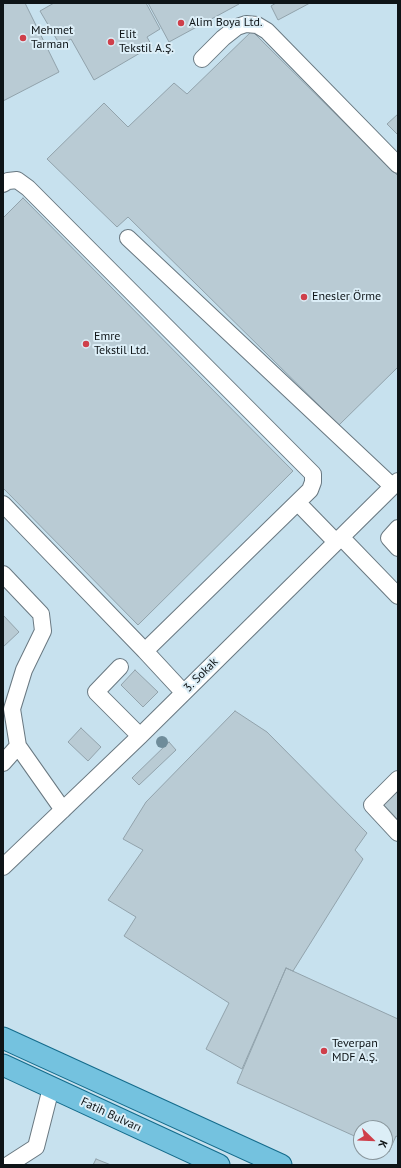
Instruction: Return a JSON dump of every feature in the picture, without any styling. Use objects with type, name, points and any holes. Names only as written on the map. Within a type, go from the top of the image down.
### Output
[{"type":"main road","points":[[3,1038],[282,1165]]},
{"type":"main road","name":"Fatih Bulvarı","points":[[3,1065],[219,1165]]},
{"type":"street","points":[[202,59],[223,38],[237,27],[246,24],[257,26],[267,31],[398,165]]},
{"type":"street","points":[[3,184],[8,181],[17,180],[28,188],[313,474],[314,482],[310,490],[298,503],[145,651]]},
{"type":"street","points":[[128,238],[395,483]]},
{"type":"street","name":"3. Sokak","points":[[3,867],[140,736],[395,483]]},
{"type":"street","points":[[298,503],[398,596]]},
{"type":"street","points":[[3,504],[183,692]]},
{"type":"street","points":[[398,528],[388,538],[398,548]]},
{"type":"street","points":[[3,574],[41,614],[43,630],[24,670],[12,709],[18,746],[63,810]]},
{"type":"street","points":[[120,667],[96,692],[140,736]]},
{"type":"street","points":[[3,763],[18,746]]},
{"type":"street","points":[[398,779],[372,805],[398,833]]},
{"type":"street","points":[[8,1165],[36,1147],[51,1088]]},
{"type":"shaded area","points":[[3,3],[398,3],[398,1165],[3,1165]]},
{"type":"building","name":"Mehmet Tarman","points":[[3,3],[25,3],[59,72],[3,101]]},
{"type":"building","name":"Elit Tekstil A.Ş.","points":[[54,3],[146,3],[160,29],[147,37],[152,46],[94,80],[71,39],[60,45],[40,11]]},
{"type":"building","name":"Alim Boya Ltd.","points":[[148,3],[239,3],[239,4],[169,42]]},
{"type":"building","points":[[276,3],[310,3],[278,20],[271,6]]},
{"type":"building","name":"Enesler Örme","points":[[252,31],[398,176],[398,367],[339,425],[128,217],[117,227],[47,159],[104,103],[128,127],[174,83],[187,94]]},
{"type":"building","points":[[398,114],[398,135],[387,124]]},
{"type":"building","name":"Emre Tekstil Ltd.","points":[[23,198],[293,471],[138,625],[3,488],[3,218]]},
{"type":"building","points":[[3,615],[19,632],[3,647]]},
{"type":"building","points":[[135,670],[158,692],[143,707],[121,685]]},
{"type":"building","points":[[235,711],[267,732],[367,833],[355,850],[363,859],[293,971],[286,968],[242,1069],[206,1049],[229,1003],[124,936],[136,917],[108,900],[143,850],[123,839],[146,802]]},
{"type":"building","points":[[81,728],[101,747],[88,761],[68,742]]},
{"type":"building","points":[[169,742],[176,750],[139,785],[132,778]]},
{"type":"building","points":[[398,787],[398,820],[382,803]]},
{"type":"building","name":"Teverpan MDF A.Ş.","points":[[286,968],[398,1019],[398,1137],[396,1136],[393,1143],[393,1120],[353,1120],[353,1135],[237,1083]]},
{"type":"building","points":[[96,1159],[111,1165],[93,1165]]},
{"type":"place","name":"Alim Boya Ltd.","points":[[181,23]]},
{"type":"place","name":"Mehmet Tarman","points":[[23,38]]},
{"type":"place","name":"Elit Tekstil A.Ş.","points":[[111,42]]},
{"type":"place","name":"Enesler Örme","points":[[304,297]]},
{"type":"place","name":"Emre Tekstil Ltd.","points":[[86,344]]},
{"type":"place","name":"Teverpan MDF A.Ş.","points":[[324,1051]]}]
